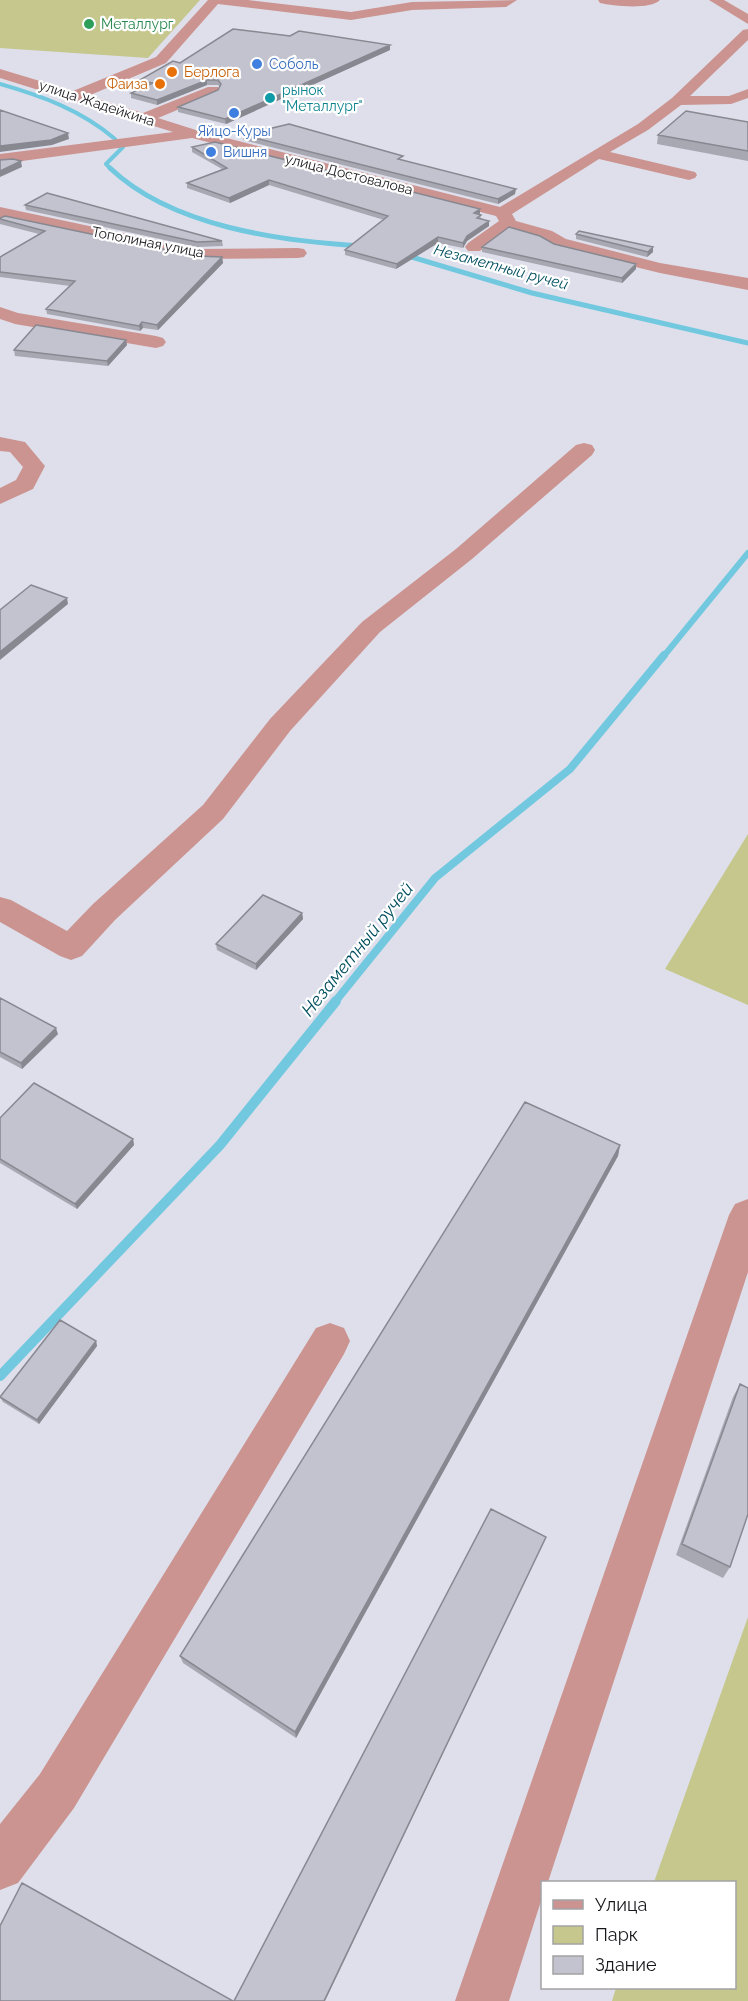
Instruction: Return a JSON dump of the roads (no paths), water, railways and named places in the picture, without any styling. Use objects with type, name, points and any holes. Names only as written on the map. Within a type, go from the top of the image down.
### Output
[{"type":"street","points":[[75,96],[161,60],[215,0],[351,16],[412,6],[506,3],[511,0]]},
{"type":"street","points":[[604,0],[615,3],[654,0]]},
{"type":"street","points":[[715,0],[748,20]]},
{"type":"street","points":[[474,247],[504,219],[596,154],[643,127],[677,101],[748,33]]},
{"type":"street","name":"улица Жадейкина","points":[[0,73],[195,134]]},
{"type":"street","points":[[145,118],[213,90]]},
{"type":"street","points":[[677,101],[731,100],[748,93]]},
{"type":"street","points":[[0,159],[195,134]]},
{"type":"street","name":"улица Достовалова","points":[[195,134],[504,219],[560,243],[660,268],[748,284]]},
{"type":"street","points":[[9,142],[35,154]]},
{"type":"street","points":[[596,154],[688,175]]},
{"type":"street","name":"Тополиная улица","points":[[0,212],[61,223],[128,241],[197,254],[298,253]]},
{"type":"street","points":[[0,313],[15,318],[156,342]]},
{"type":"street","points":[[0,444],[17,447],[34,466],[24,484],[0,497]]},
{"type":"street","points":[[0,908],[71,948],[104,912],[213,812],[280,725],[371,627],[464,554],[584,450]]},
{"type":"street","points":[[483,2001],[748,1215]]},
{"type":"street","points":[[0,1865],[57,1791],[330,1341]]},
{"type":"waterway","name":"Незаметный ручей","points":[[0,84],[75,112],[115,139]]},
{"type":"waterway","name":"Незаметный ручей","points":[[110,168],[106,164],[123,147]]},
{"type":"waterway","name":"Незаметный ручей","points":[[110,168],[135,188],[195,217],[263,235],[362,246]]},
{"type":"waterway","name":"Незаметный ручей","points":[[405,255],[532,293],[748,343]]},
{"type":"waterway","name":"Незаметный ручей","points":[[663,657],[748,553]]},
{"type":"waterway","name":"Незаметный ручей","points":[[334,1003],[435,878],[570,769],[664,655]]},
{"type":"waterway","name":"Незаметный ручей","points":[[0,1376],[220,1145],[336,1001]]},
{"type":"place","name":"Металлург","points":[[89,24]]},
{"type":"place","name":"Соболь","points":[[257,64]]},
{"type":"place","name":"Берлога","points":[[172,72]]},
{"type":"place","name":"Фаиза","points":[[160,84]]},
{"type":"place","name":"рынок \"Металлург\"","points":[[270,98]]},
{"type":"place","name":"Яйцо-Куры","points":[[234,113]]},
{"type":"place","name":"Вишня","points":[[211,152]]}]
